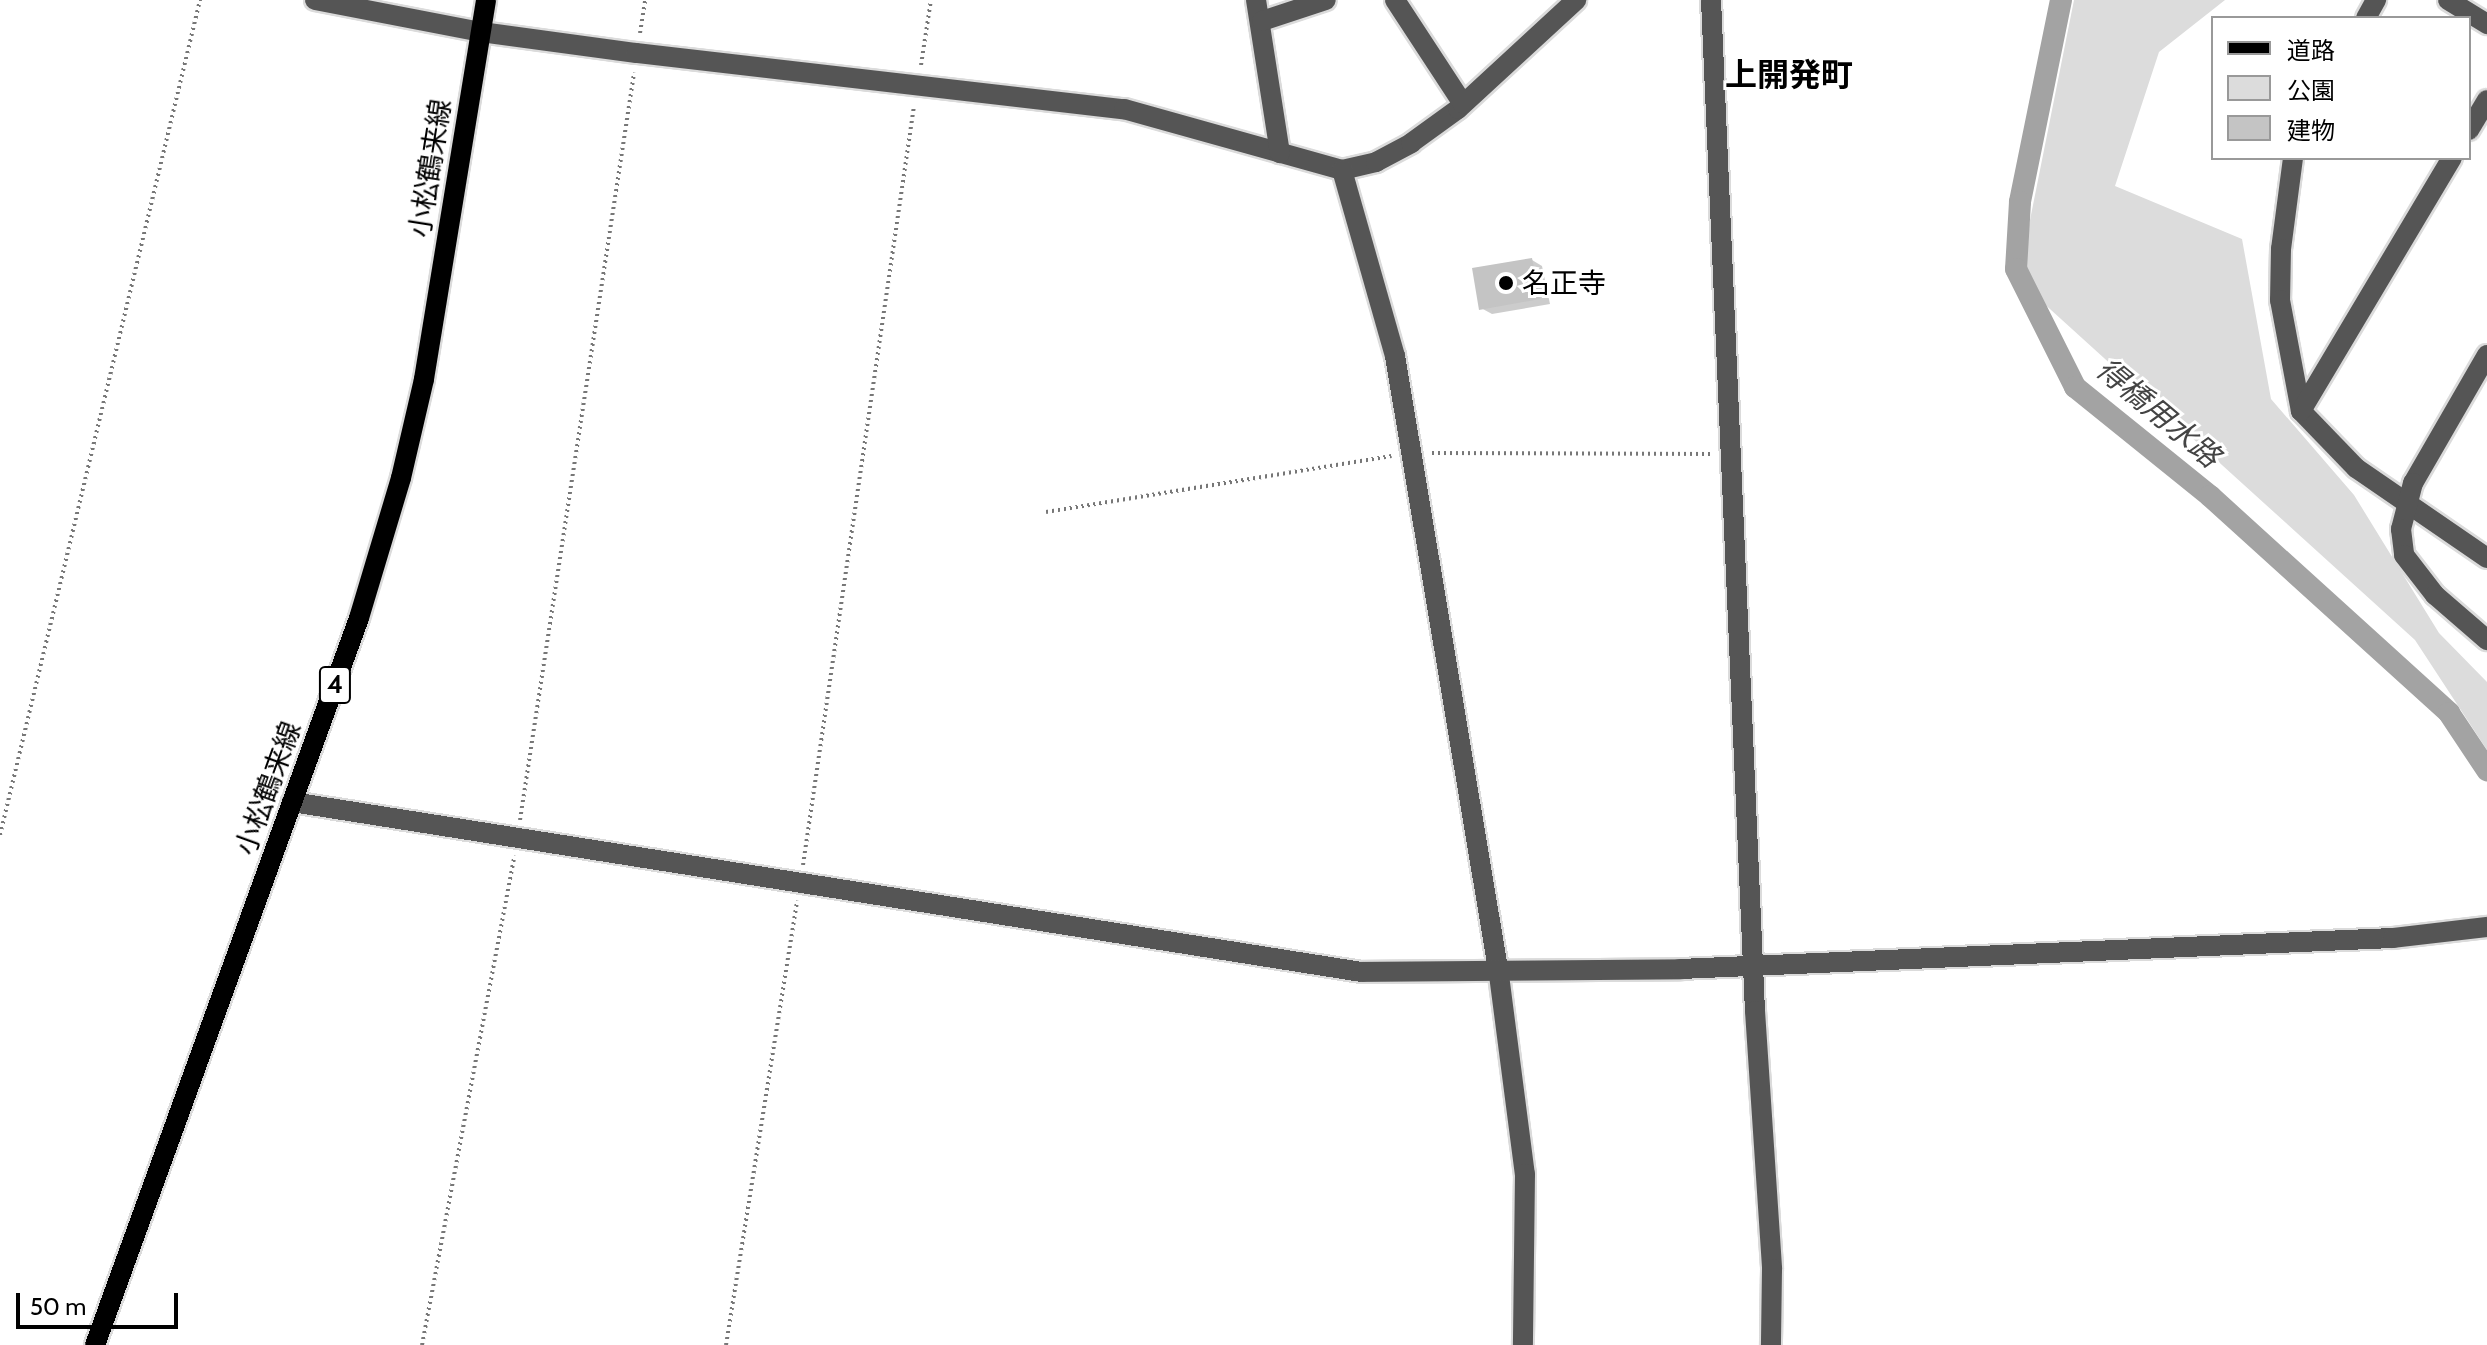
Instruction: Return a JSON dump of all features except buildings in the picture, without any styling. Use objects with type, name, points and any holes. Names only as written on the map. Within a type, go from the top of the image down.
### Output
[{"type":"main road","name":"小松鶴来線","points":[[95,1345],[359,618],[401,478],[424,379],[486,0]]},
{"type":"street","points":[[315,0],[481,32],[917,88],[1124,109],[1342,170],[1376,162],[1411,143],[1463,104],[1576,0]]},
{"type":"street","points":[[1256,0],[1262,21],[1280,153]]},
{"type":"street","points":[[1262,21],[1326,0]]},
{"type":"street","points":[[1395,0],[1463,104]]},
{"type":"street","points":[[1711,0],[1772,1269],[1771,1345]]},
{"type":"street","points":[[2448,0],[2487,24]]},
{"type":"street","points":[[2471,127],[2487,100]]},
{"type":"street","points":[[2293,160],[2281,249],[2280,300],[2301,411],[2356,468],[2406,506],[2487,558]]},
{"type":"street","points":[[2301,411],[2451,160]]},
{"type":"street","points":[[1342,170],[1395,356],[1499,975],[1525,1174],[1523,1345]]},
{"type":"street","points":[[2487,355],[2413,483],[2406,506],[2404,555],[2435,595],[2487,640]]},
{"type":"street","points":[[292,802],[1362,972],[1499,975],[2134,950],[2421,937],[2487,927]]},
{"type":"path","points":[[0,835],[200,0]]},
{"type":"path","points":[[422,1345],[517,839],[645,0]]},
{"type":"path","points":[[726,1345],[800,883],[931,0]]},
{"type":"path","points":[[1046,512],[1411,453],[1731,454]]},
{"type":"green space","points":[[2074,0],[2225,0],[2159,52],[2115,186],[2242,239],[2271,399],[2354,495],[2439,633],[2487,682],[2487,750],[2415,640],[2018,280]]},
{"type":"waterway","name":"得橋用水路","points":[[2061,0],[2020,202],[2016,269],[2075,387],[2210,496],[2449,713],[2487,770]]},
{"type":"place","name":"名正寺","points":[[1506,283]]},
{"type":"district","name":"上開発町","points":[[1789,75]]}]
